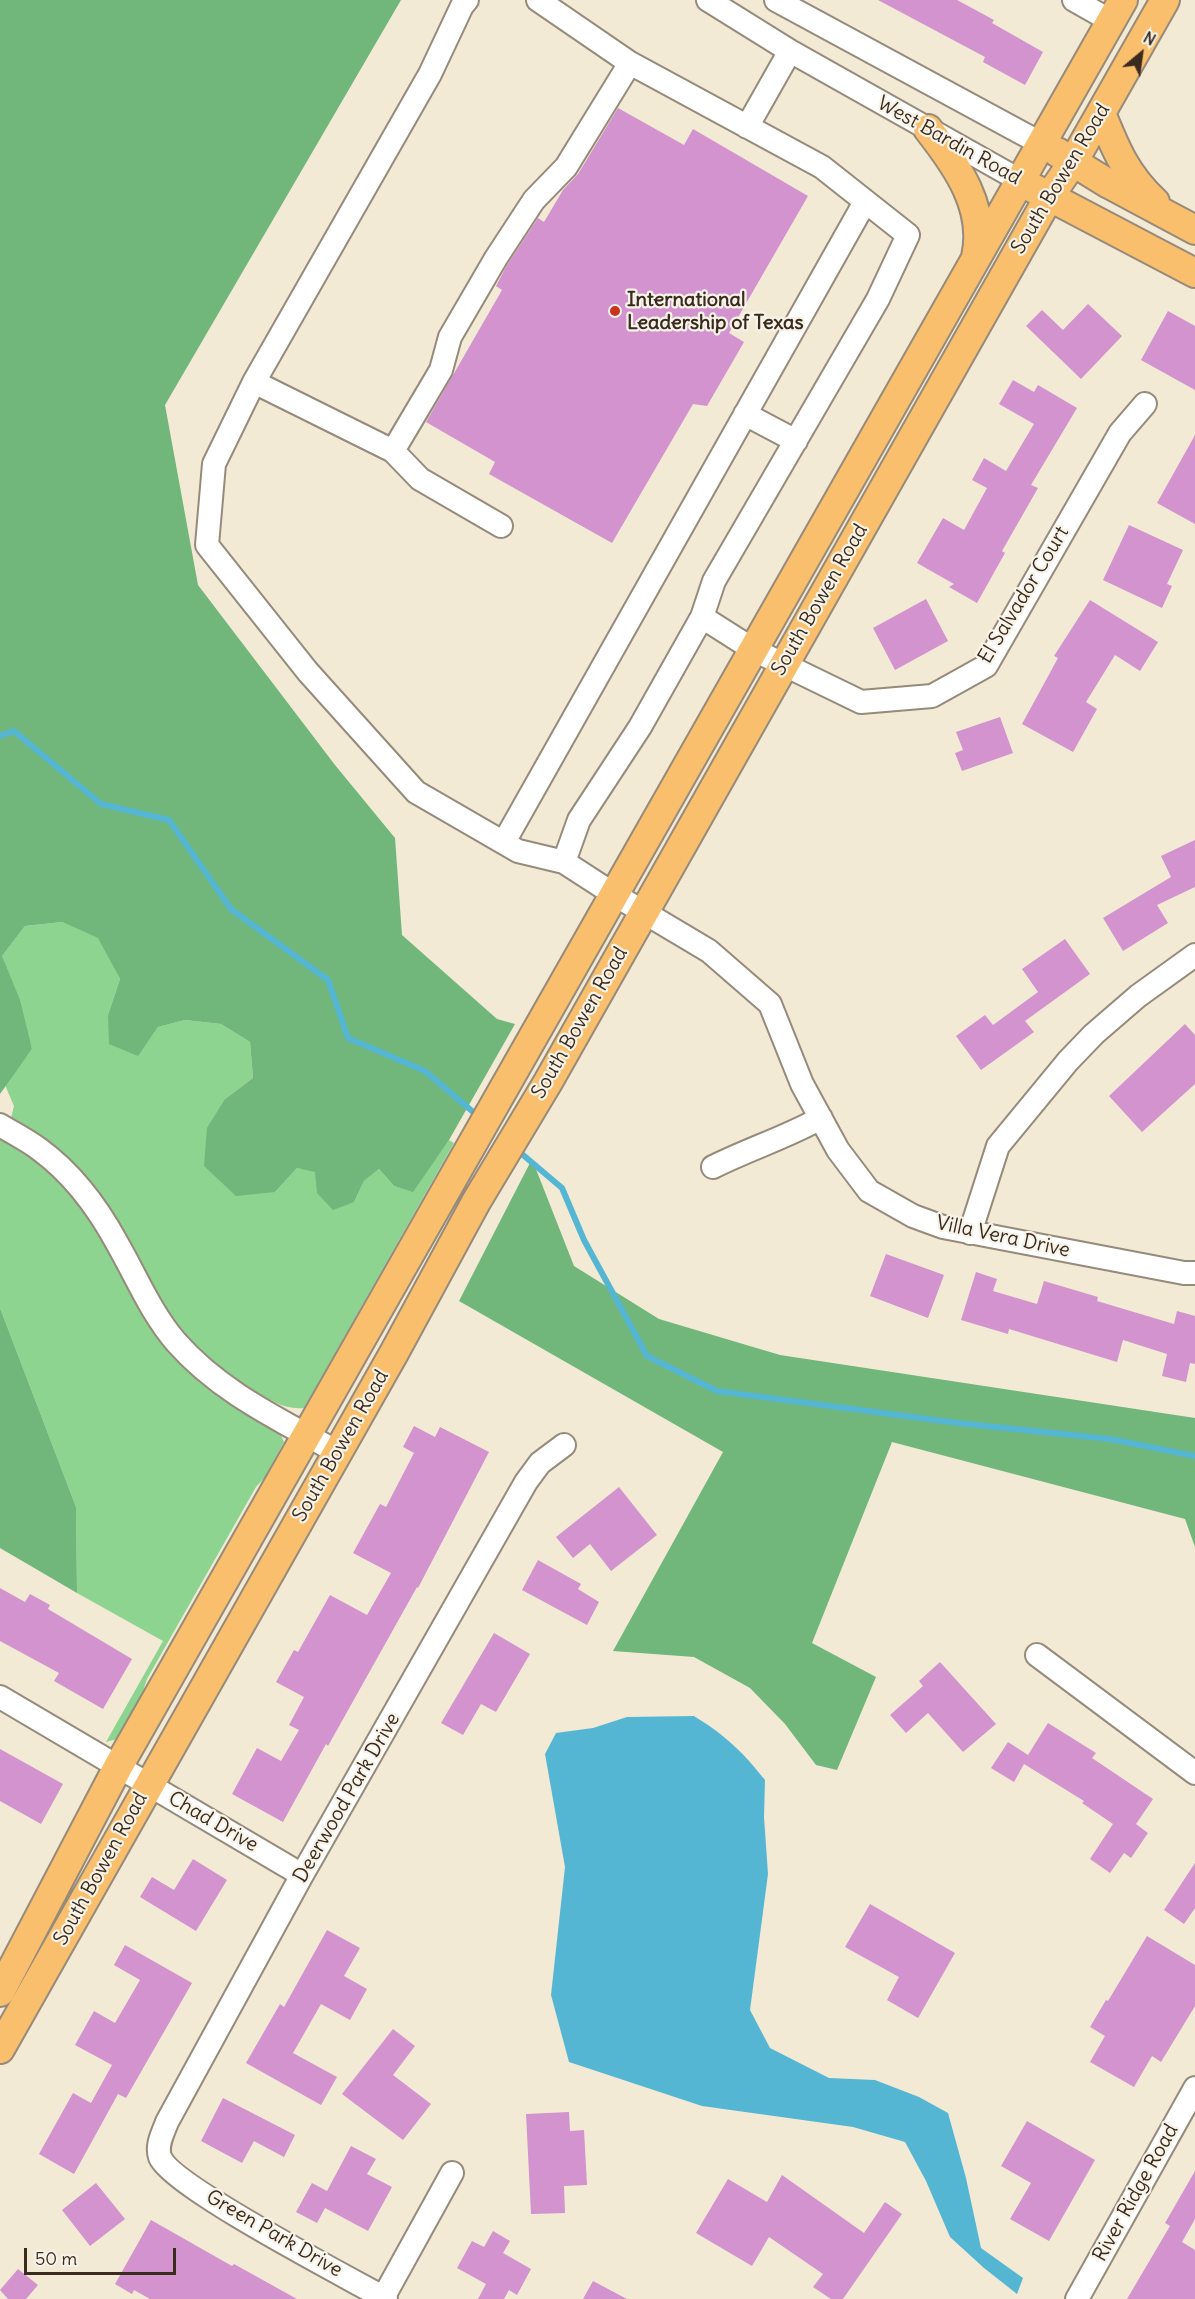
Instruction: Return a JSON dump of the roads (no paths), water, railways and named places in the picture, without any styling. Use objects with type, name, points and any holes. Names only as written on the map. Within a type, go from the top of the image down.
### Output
[{"type":"main road","name":"South Bowen Road","points":[[0,2049],[476,1202],[548,1082],[1049,197],[1073,162],[1165,0]]},
{"type":"main road","name":"South Bowen Road","points":[[0,1992],[119,1765],[1117,11]]},
{"type":"main road","points":[[1101,113],[1120,160],[1126,169],[1149,196],[1186,225]]},
{"type":"main road","points":[[928,129],[952,160],[967,185],[976,219],[978,246],[974,263]]},
{"type":"main road","name":"West Bardin Road","points":[[1042,144],[1109,184],[1186,225]]},
{"type":"main road","name":"West Bardin Road","points":[[1021,181],[1195,273]]},
{"type":"street","name":"Villa Vera Drive","points":[[467,0],[430,74],[254,381],[214,464],[207,545],[308,672],[416,792],[518,851],[564,862],[709,951],[770,1004],[802,1084],[838,1150],[868,1191],[913,1216],[944,1227],[1184,1273],[1195,1273]]},
{"type":"street","points":[[538,0],[630,63],[822,167],[908,236],[878,299],[714,581],[702,617],[640,727],[579,820],[564,862]]},
{"type":"street","name":"West Bardin Road","points":[[708,0],[790,51],[1021,181]]},
{"type":"street","name":"West Bardin Road","points":[[776,0],[1042,144]]},
{"type":"street","points":[[1074,0],[1117,11]]},
{"type":"street","points":[[747,127],[790,51]]},
{"type":"street","points":[[393,451],[441,370],[450,337],[496,258],[534,200],[566,167],[630,63]]},
{"type":"street","points":[[504,842],[866,202]]},
{"type":"street","points":[[254,381],[393,451],[420,480],[501,526]]},
{"type":"street","name":"El Salvador Court","points":[[702,617],[754,650],[861,702],[932,696],[986,666],[1120,433],[1145,405]]},
{"type":"street","points":[[745,414],[796,441]]},
{"type":"street","points":[[970,1233],[998,1146],[1068,1061],[1094,1034],[1138,996],[1195,955]]},
{"type":"street","points":[[713,1167],[747,1150],[800,1130],[821,1118]]},
{"type":"street","points":[[0,1125],[40,1149],[84,1191],[117,1242],[145,1297],[175,1340],[208,1375],[237,1396],[337,1452]]},
{"type":"street","name":"Deerwood Park Drive","points":[[165,2165],[160,2158],[158,2146],[167,2122],[302,1875],[526,1482],[540,1463],[564,1445]]},
{"type":"street","points":[[1037,1654],[1195,1773]]},
{"type":"street","name":"Chad Drive","points":[[0,1697],[119,1765],[148,1785],[302,1875]]},
{"type":"street","name":"River Ridge Road","points":[[1077,2299],[1195,2088]]},
{"type":"street","name":"Green Park Drive","points":[[165,2165],[169,2171],[241,2218],[384,2298]]},
{"type":"street","points":[[384,2298],[452,2173]]},
{"type":"water","points":[[694,1716],[733,1745],[765,1780],[764,1817],[768,1874],[750,2010],[770,2048],[829,2078],[875,2080],[919,2097],[948,2113],[966,2178],[981,2248],[1023,2278],[1017,2294],[950,2237],[926,2181],[905,2142],[853,2127],[702,2106],[569,2062],[551,1995],[565,1867],[545,1754],[556,1733],[593,1728],[627,1717]]},
{"type":"waterway","points":[[0,736],[14,731],[101,804],[169,820],[231,909],[328,980],[348,1038],[425,1071],[479,1117]]},
{"type":"waterway","points":[[516,1149],[562,1188],[584,1240],[647,1356],[717,1391],[958,1423],[1110,1439],[1195,1456]]},
{"type":"place","name":"International Leadership of Texas","points":[[615,311]]}]
